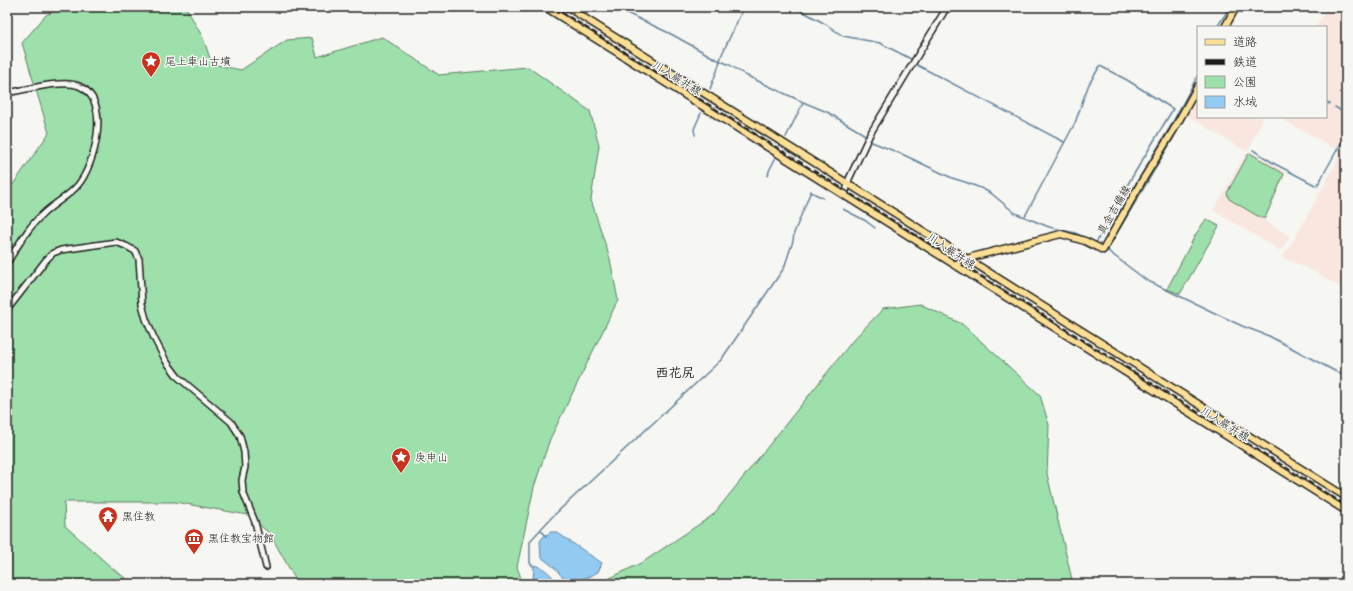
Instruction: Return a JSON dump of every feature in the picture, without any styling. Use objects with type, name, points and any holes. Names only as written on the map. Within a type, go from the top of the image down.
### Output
[{"type":"main road","name":"川入巌井線","points":[[545,7],[1346,511]]},
{"type":"main road","name":"川入巌井線","points":[[567,7],[1346,497]]},
{"type":"main road","points":[[1226,26],[1236,7]]},
{"type":"main road","name":"真金吉備線","points":[[954,265],[968,259],[1061,234],[1085,241],[1103,250],[1197,88]]},
{"type":"street","points":[[844,196],[868,138],[947,7]]},
{"type":"street","points":[[7,93],[62,84],[80,86],[92,97],[96,104],[98,116],[95,148],[84,176],[70,194],[44,213],[36,221],[7,263]]},
{"type":"street","points":[[7,310],[53,253],[69,248],[116,242],[134,251],[139,259],[142,304],[146,319],[166,361],[178,377],[231,422],[240,436],[244,452],[245,467],[242,480],[243,492],[255,522],[266,567]]},
{"type":"shaded area","points":[[1327,8],[1346,17],[1346,135],[1336,149],[1280,118],[1327,118],[1327,26],[1317,26]]},
{"type":"shaded area","points":[[1197,97],[1197,118],[1263,118],[1253,138],[1251,146],[1246,151],[1187,116]]},
{"type":"shaded area","points":[[1346,144],[1346,290],[1309,269],[1282,257],[1296,237]]},
{"type":"shaded area","points":[[1250,151],[1286,173],[1265,221],[1290,236],[1282,249],[1279,250],[1213,210],[1244,157]]},
{"type":"green space","points":[[64,7],[183,7],[187,9],[203,38],[212,64],[241,70],[287,40],[312,38],[317,57],[382,37],[439,75],[528,67],[590,111],[599,145],[591,200],[610,259],[618,300],[550,439],[534,487],[517,567],[523,584],[298,584],[270,534],[248,515],[175,502],[64,502],[65,526],[112,568],[133,584],[7,584],[7,193],[49,133],[22,43],[46,15]]},
{"type":"green space","points":[[1250,153],[1284,174],[1265,218],[1261,218],[1229,199],[1227,193]]},
{"type":"green space","points":[[1206,219],[1219,226],[1180,294],[1167,289],[1196,234]]},
{"type":"green space","points":[[920,304],[962,324],[1040,395],[1049,425],[1047,474],[1073,584],[598,584],[643,562],[713,515],[854,339],[883,309]]},
{"type":"water","points":[[551,532],[559,534],[602,563],[598,572],[572,583],[564,579],[555,568],[541,557],[540,541]]},
{"type":"water","points":[[534,565],[548,572],[558,584],[533,584]]},
{"type":"waterway","points":[[614,7],[671,34],[716,59],[730,65],[745,75],[827,112],[867,136]]},
{"type":"waterway","points":[[710,89],[722,54],[744,7]]},
{"type":"waterway","points":[[795,7],[843,36],[880,43],[911,59]]},
{"type":"waterway","points":[[1218,26],[1230,7]]},
{"type":"waterway","points":[[917,65],[1064,142]]},
{"type":"waterway","points":[[1025,216],[1075,123],[1089,84],[1100,66],[1127,80],[1173,109],[1122,194],[1096,243]]},
{"type":"waterway","points":[[1105,240],[1123,205],[1169,129],[1197,77]]},
{"type":"waterway","points":[[1109,252],[1108,248],[1174,137],[1197,95]]},
{"type":"waterway","points":[[786,137],[803,103]]},
{"type":"waterway","points":[[1253,150],[1275,164],[1317,186],[1342,141],[1343,112],[1335,107]]},
{"type":"waterway","points":[[695,135],[694,129],[701,113]]},
{"type":"waterway","points":[[869,139],[872,142],[904,155],[952,178],[983,189],[992,194],[1015,213],[1049,227],[1075,233],[1097,243]]},
{"type":"waterway","points":[[768,176],[775,159]]},
{"type":"waterway","points":[[533,566],[530,563],[530,541],[552,517],[721,360],[784,268],[793,241],[794,233],[811,191]]},
{"type":"waterway","points":[[811,192],[823,198]]},
{"type":"waterway","points":[[843,209],[866,221],[875,228]]},
{"type":"waterway","points":[[1108,251],[1146,280],[1242,326],[1269,336],[1346,377]]},
{"type":"waterway","points":[[541,530],[546,536]]},
{"type":"railway","points":[[554,7],[1346,505]]},
{"type":"place","name":"尾上車山古墳","points":[[151,78]]},
{"type":"place","name":"庚申山","points":[[401,474]]},
{"type":"place","name":"黒住教","points":[[108,533]]},
{"type":"place","name":"黒住教宝物館","points":[[194,555]]},
{"type":"district","name":"西花尻","points":[[675,372]]}]
